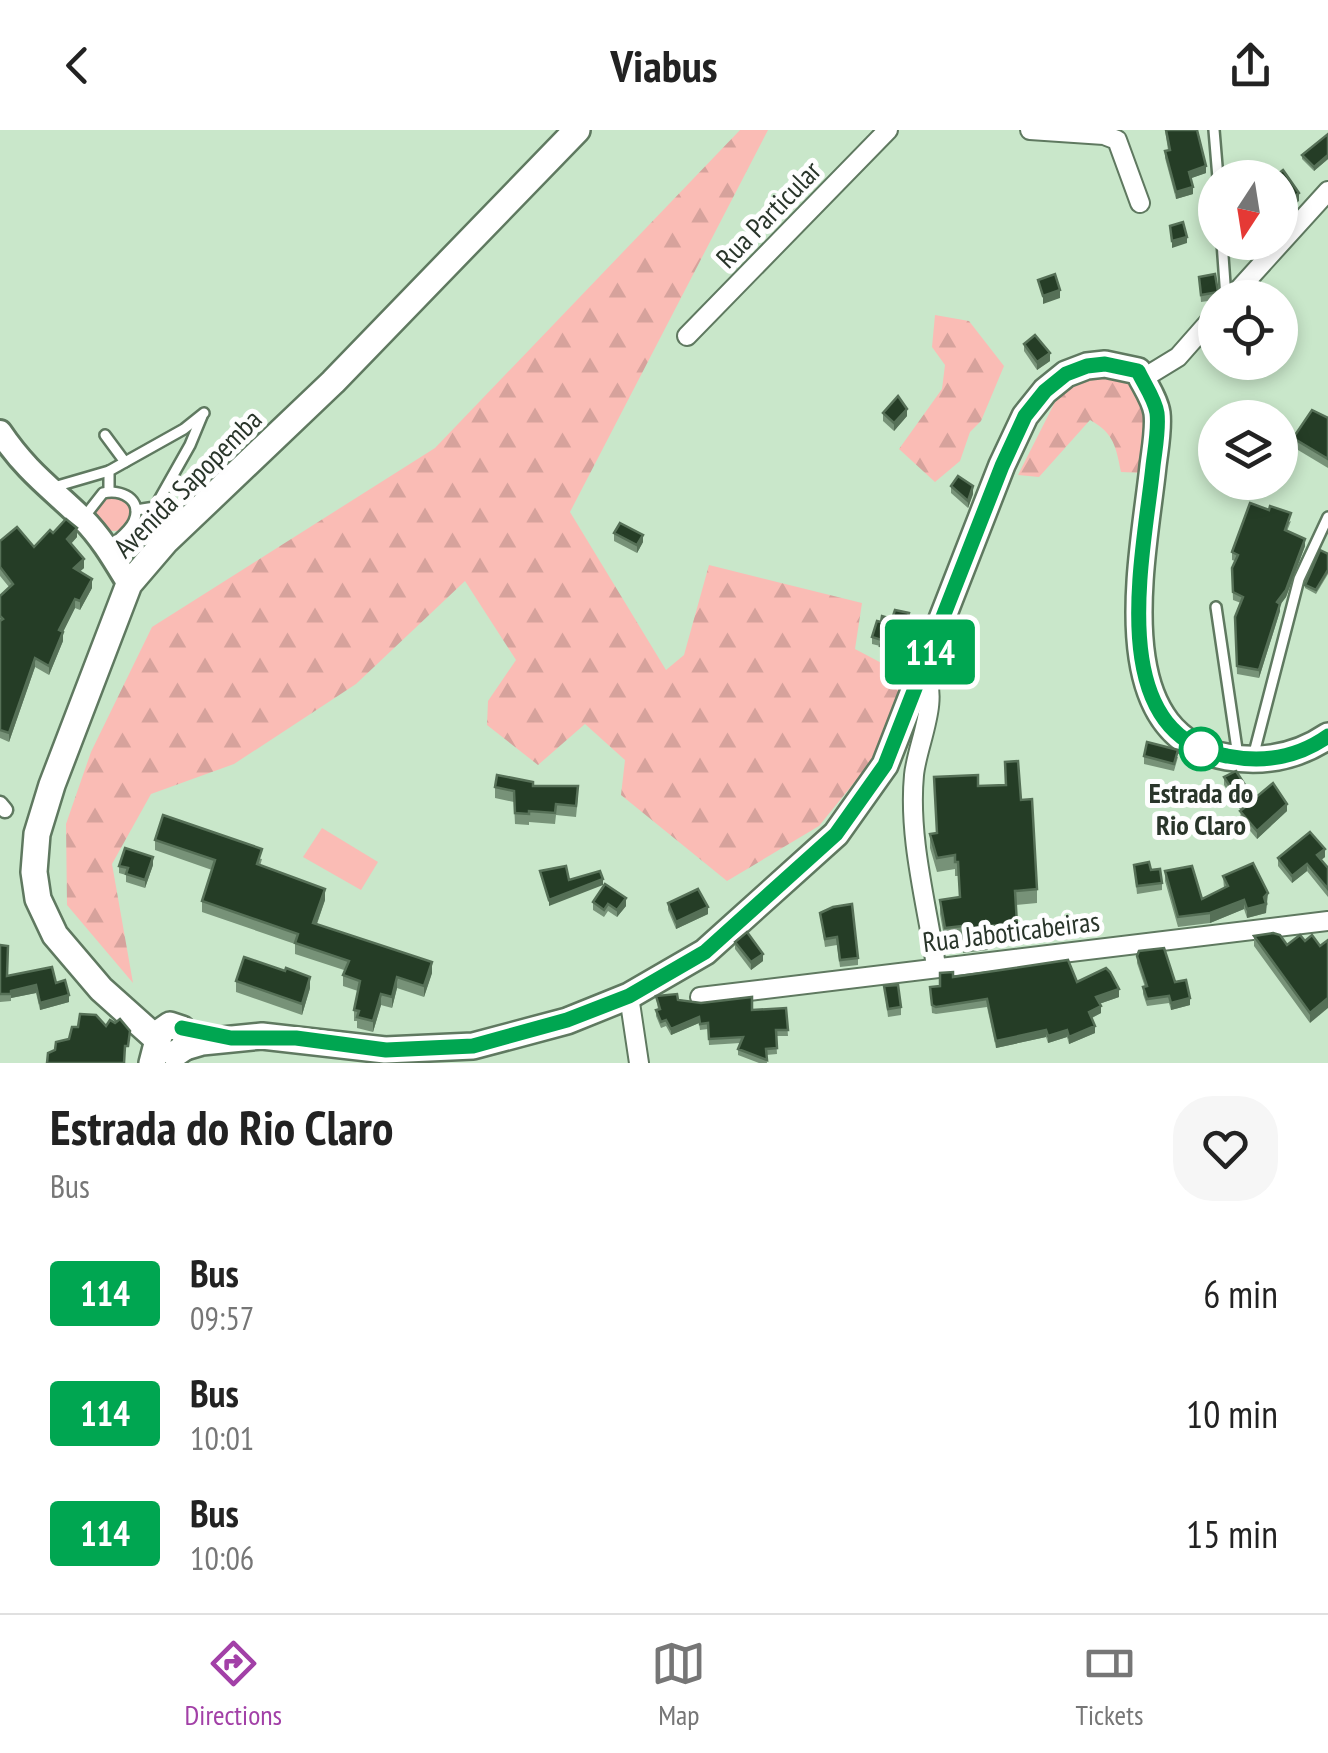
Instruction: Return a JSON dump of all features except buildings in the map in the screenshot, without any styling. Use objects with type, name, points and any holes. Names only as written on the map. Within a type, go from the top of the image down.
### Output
[{"type":"main road","name":"Avenida Sapopemba","points":[[170,1045],[140,1010],[81,966],[47,922],[35,886],[37,834],[52,785],[129,584],[165,542],[333,382],[577,130]]},
{"type":"main road","points":[[170,1045],[231,1038],[296,1038],[386,1050],[473,1046],[567,1020],[629,996],[705,952],[836,834],[885,765],[1025,416],[1045,391],[1066,374],[1087,366],[1105,364],[1138,371],[1157,410],[1140,600],[1141,664],[1148,693],[1164,721],[1192,746],[1245,759],[1285,757],[1328,736]]},
{"type":"street","name":"Rua Particular","points":[[687,336],[888,130]]},
{"type":"street","points":[[1030,130],[1104,135],[1118,140],[1140,203]]},
{"type":"street","points":[[1245,280],[1328,191]]},
{"type":"street","points":[[1142,379],[1178,357],[1198,334]]},
{"type":"street","points":[[0,432],[47,489],[83,519],[108,549],[129,584]]},
{"type":"street","points":[[923,670],[929,693],[914,770],[914,816],[936,966]]},
{"type":"street","name":"Rua Jaboticabeiras","points":[[700,997],[1328,921]]},
{"type":"street","points":[[629,996],[640,1063]]},
{"type":"lane","points":[[1214,130],[1216,160]]},
{"type":"lane","points":[[47,489],[109,471],[184,429],[204,413],[155,508],[136,510]]},
{"type":"lane","points":[[105,435],[124,462]]},
{"type":"lane","points":[[109,471],[109,491]]},
{"type":"lane","points":[[83,519],[98,496],[109,491],[124,493],[136,510]]},
{"type":"lane","points":[[108,549],[132,525],[136,510]]},
{"type":"lane","points":[[1245,759],[1299,579],[1328,518]]},
{"type":"lane","points":[[1216,607],[1245,759]]},
{"type":"green space","points":[[740,130],[768,130],[570,512],[666,670],[684,655],[709,565],[862,603],[855,649],[910,678],[883,747],[819,826],[727,881],[621,795],[625,760],[585,724],[538,765],[487,725],[488,701],[516,660],[465,581],[356,684],[234,764],[151,794],[112,864],[133,983],[67,905],[66,824],[91,752],[152,627],[435,448]]},
{"type":"green space","points":[[935,315],[969,321],[1004,366],[981,421],[970,432],[960,461],[935,482],[899,449],[942,389],[945,365],[932,347]]},
{"type":"green space","points":[[1117,376],[1137,380],[1148,438],[1145,473],[1121,472],[1113,442],[1090,420],[1039,477],[1018,475],[1055,402],[1079,381]]},
{"type":"green space","points":[[114,495],[126,501],[132,513],[126,525],[114,531],[102,525],[96,513],[102,501]]},
{"type":"green space","points":[[322,828],[378,862],[361,890],[303,857]]},
{"type":"bus line","name":"114","points":[[182,1028],[231,1038],[296,1038],[386,1050],[473,1046],[567,1020],[629,996],[705,952],[836,834],[865,796],[885,765],[907,715],[1002,466],[1025,416],[1045,391],[1066,374],[1087,366],[1105,364],[1138,371],[1157,410],[1140,600],[1141,664],[1148,693],[1164,721],[1192,746],[1221,756],[1252,760],[1285,757],[1328,736]]},
{"type":"place","name":"Estrada do Rio Claro","points":[[1201,749]]}]
